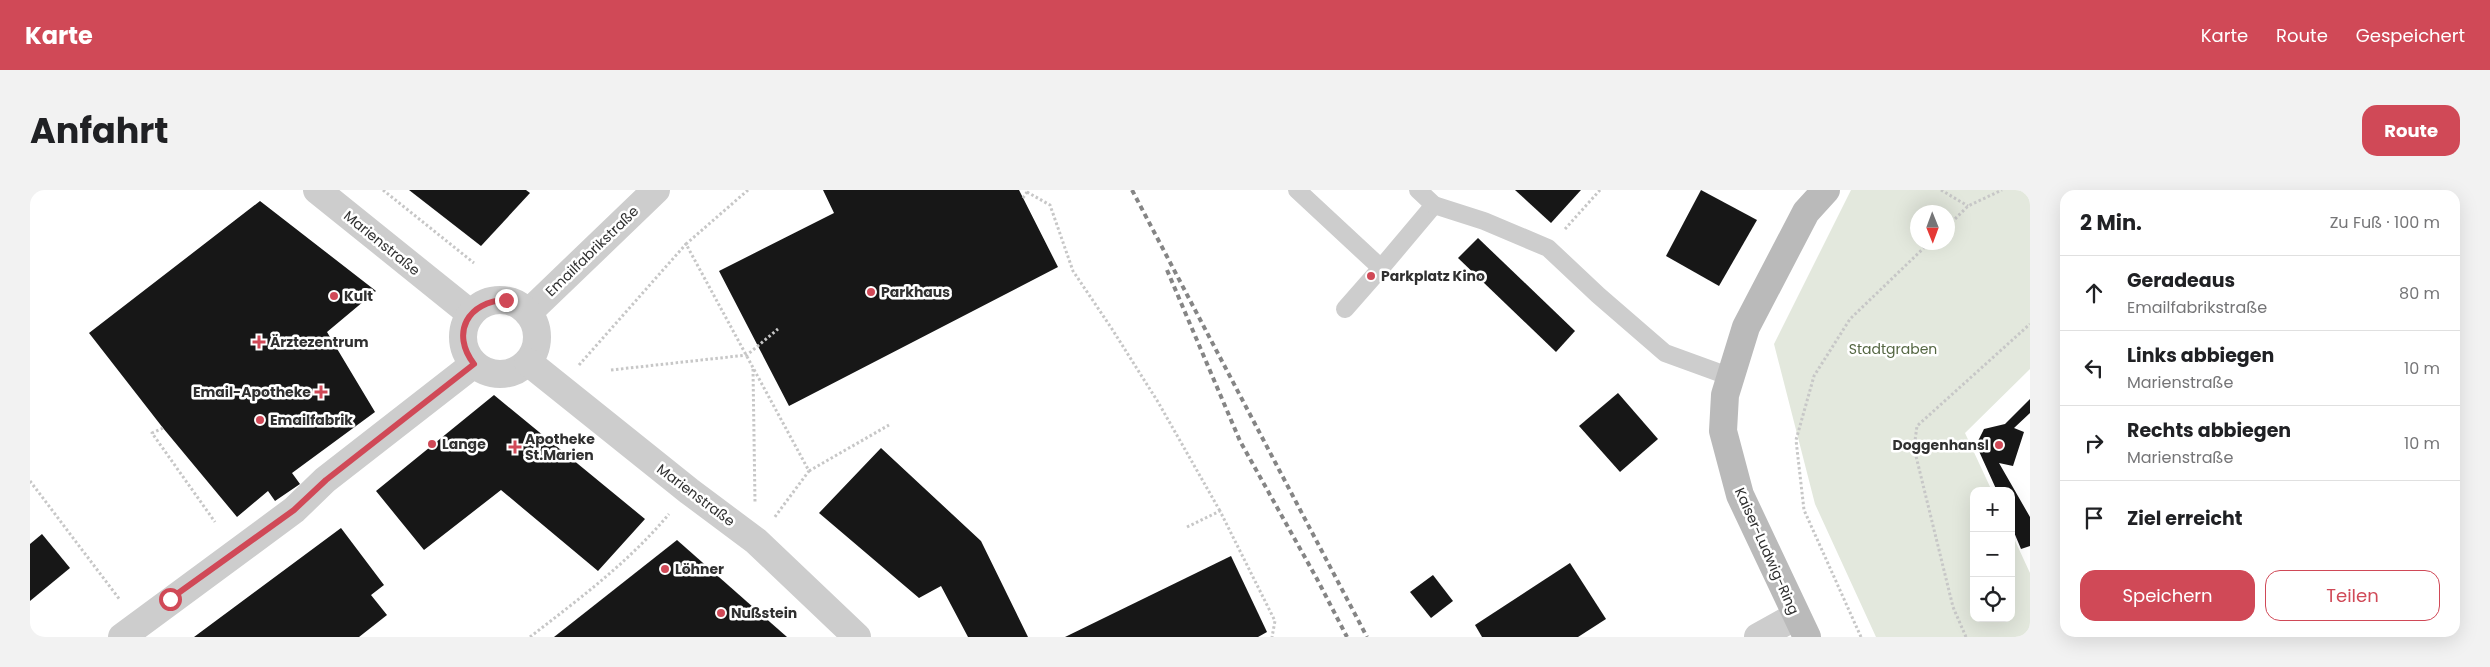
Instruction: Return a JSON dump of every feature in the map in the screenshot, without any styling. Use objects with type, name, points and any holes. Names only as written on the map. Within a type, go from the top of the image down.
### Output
[{"type":"main road","name":"Kaiser-Ludwig-Ring","points":[[1801,626],[1740,495],[1723,431],[1725,395],[1746,326],[1808,201],[1826,190]]},
{"type":"street","name":"Marienstraße","points":[[316,190],[471,314]]},
{"type":"street","name":"Emailfabrikstraße","points":[[528,313],[646,193]]},
{"type":"street","points":[[506,300],[518,304],[528,313],[537,332],[534,353],[528,362],[519,370],[507,374],[483,371],[474,364],[467,355],[462,334],[471,314],[481,305],[493,301],[506,300]]},
{"type":"street","name":"Marienstraße","points":[[528,362],[689,491],[756,541],[857,637]]},
{"type":"street","points":[[137,633],[294,510],[326,480],[474,364]]},
{"type":"street","points":[[1758,637],[1801,626]]},
{"type":"lane","points":[[1297,190],[1381,268]]},
{"type":"lane","points":[[1418,190],[1434,205],[1484,222],[1548,248],[1598,295],[1665,353],[1731,377]]},
{"type":"lane","points":[[1345,309],[1434,205]]},
{"type":"path","points":[[383,190],[474,263]]},
{"type":"path","points":[[576,368],[686,244],[748,190]]},
{"type":"path","points":[[1548,248],[1600,190]]},
{"type":"path","points":[[1941,190],[1968,206]]},
{"type":"path","points":[[1955,219],[1968,206],[2002,190]]},
{"type":"path","points":[[1023,198],[1026,191],[1050,205],[1073,271],[1153,394],[1220,511],[1275,621],[1272,637]]},
{"type":"path","points":[[686,244],[809,471]]},
{"type":"path","points":[[1861,637],[1804,510],[1796,440],[1814,376],[1850,319],[1922,250]]},
{"type":"path","points":[[1966,637],[1953,607],[1914,448],[1917,426],[2030,324]]},
{"type":"path","points":[[611,370],[747,355],[778,329]]},
{"type":"path","points":[[753,366],[756,541]]},
{"type":"path","points":[[756,541],[809,471],[889,425]]},
{"type":"path","points":[[163,428],[152,433],[215,522]]},
{"type":"path","points":[[30,481],[137,633]]},
{"type":"path","points":[[530,637],[605,578],[654,532],[689,491]]},
{"type":"path","points":[[1186,527],[1220,511]]},
{"type":"green space","name":"Stadtgraben","points":[[1851,190],[2030,190],[2030,369],[1965,433],[1990,487],[1970,487],[1970,622],[2015,622],[2015,541],[2030,573],[2030,637],[1876,637],[1815,504],[1774,344]]},
{"type":"building","points":[[409,190],[526,190],[530,193],[481,246]]},
{"type":"building","name":"Parkhaus","points":[[823,190],[1019,190],[1058,267],[789,406],[719,271],[834,213]]},
{"type":"building","points":[[1515,190],[1581,190],[1551,223]]},
{"type":"building","points":[[1701,190],[1757,220],[1719,286],[1666,256]]},
{"type":"building","name":"Emailfabrik","points":[[260,201],[376,291],[327,332],[375,412],[292,473],[300,484],[275,501],[268,491],[237,517],[163,428],[89,333]]},
{"type":"building","points":[[1478,238],[1575,331],[1556,352],[1458,258]]},
{"type":"building","points":[[1618,393],[1658,439],[1620,472],[1579,426]]},
{"type":"building","points":[[494,395],[645,519],[598,571],[501,490],[424,550],[376,491]]},
{"type":"building","points":[[2030,399],[2030,413],[2014,428],[2024,432],[2013,466],[1999,463],[2013,487],[1995,487],[1978,449],[1978,441],[1984,429],[2005,424]]},
{"type":"building","points":[[881,448],[981,541],[1028,637],[968,637],[941,586],[919,598],[819,513]]},
{"type":"building","points":[[2015,491],[2030,517],[2030,546],[2021,549],[2015,535]]},
{"type":"building","points":[[341,528],[384,585],[371,595],[387,615],[359,637],[194,637]]},
{"type":"building","points":[[42,534],[70,568],[30,601],[30,544]]},
{"type":"building","points":[[677,540],[787,637],[554,637]]},
{"type":"building","points":[[1231,556],[1267,632],[1258,637],[1065,637]]},
{"type":"building","points":[[1570,563],[1606,619],[1578,637],[1482,637],[1475,625]]},
{"type":"building","points":[[1433,575],[1453,601],[1431,618],[1410,592]]},
{"type":"railway","points":[[1132,190],[1367,637]]},
{"type":"railway","points":[[1167,270],[1240,441],[1347,637]]},
{"type":"place","name":"Parkplatz Kino","points":[[1371,276]]},
{"type":"place","name":"Parkhaus","points":[[871,292]]},
{"type":"place","name":"Kult","points":[[334,296]]},
{"type":"place","name":"Ärztezentrum","points":[[259,342]]},
{"type":"place","name":"Email-Apotheke","points":[[321,392]]},
{"type":"place","name":"Emailfabrik","points":[[260,420]]},
{"type":"place","name":"Lange","points":[[432,444]]},
{"type":"place","name":"Doggenhansl","points":[[1999,445]]},
{"type":"place","name":"Apotheke St.Marien","points":[[515,447]]},
{"type":"place","name":"Löhner","points":[[665,569]]},
{"type":"place","name":"Nußstein","points":[[721,613]]},
{"type":"route","points":[[170,599],[294,510],[326,480],[474,364],[467,355],[463,345],[462,334],[465,323],[481,305],[493,301],[506,300]]}]
